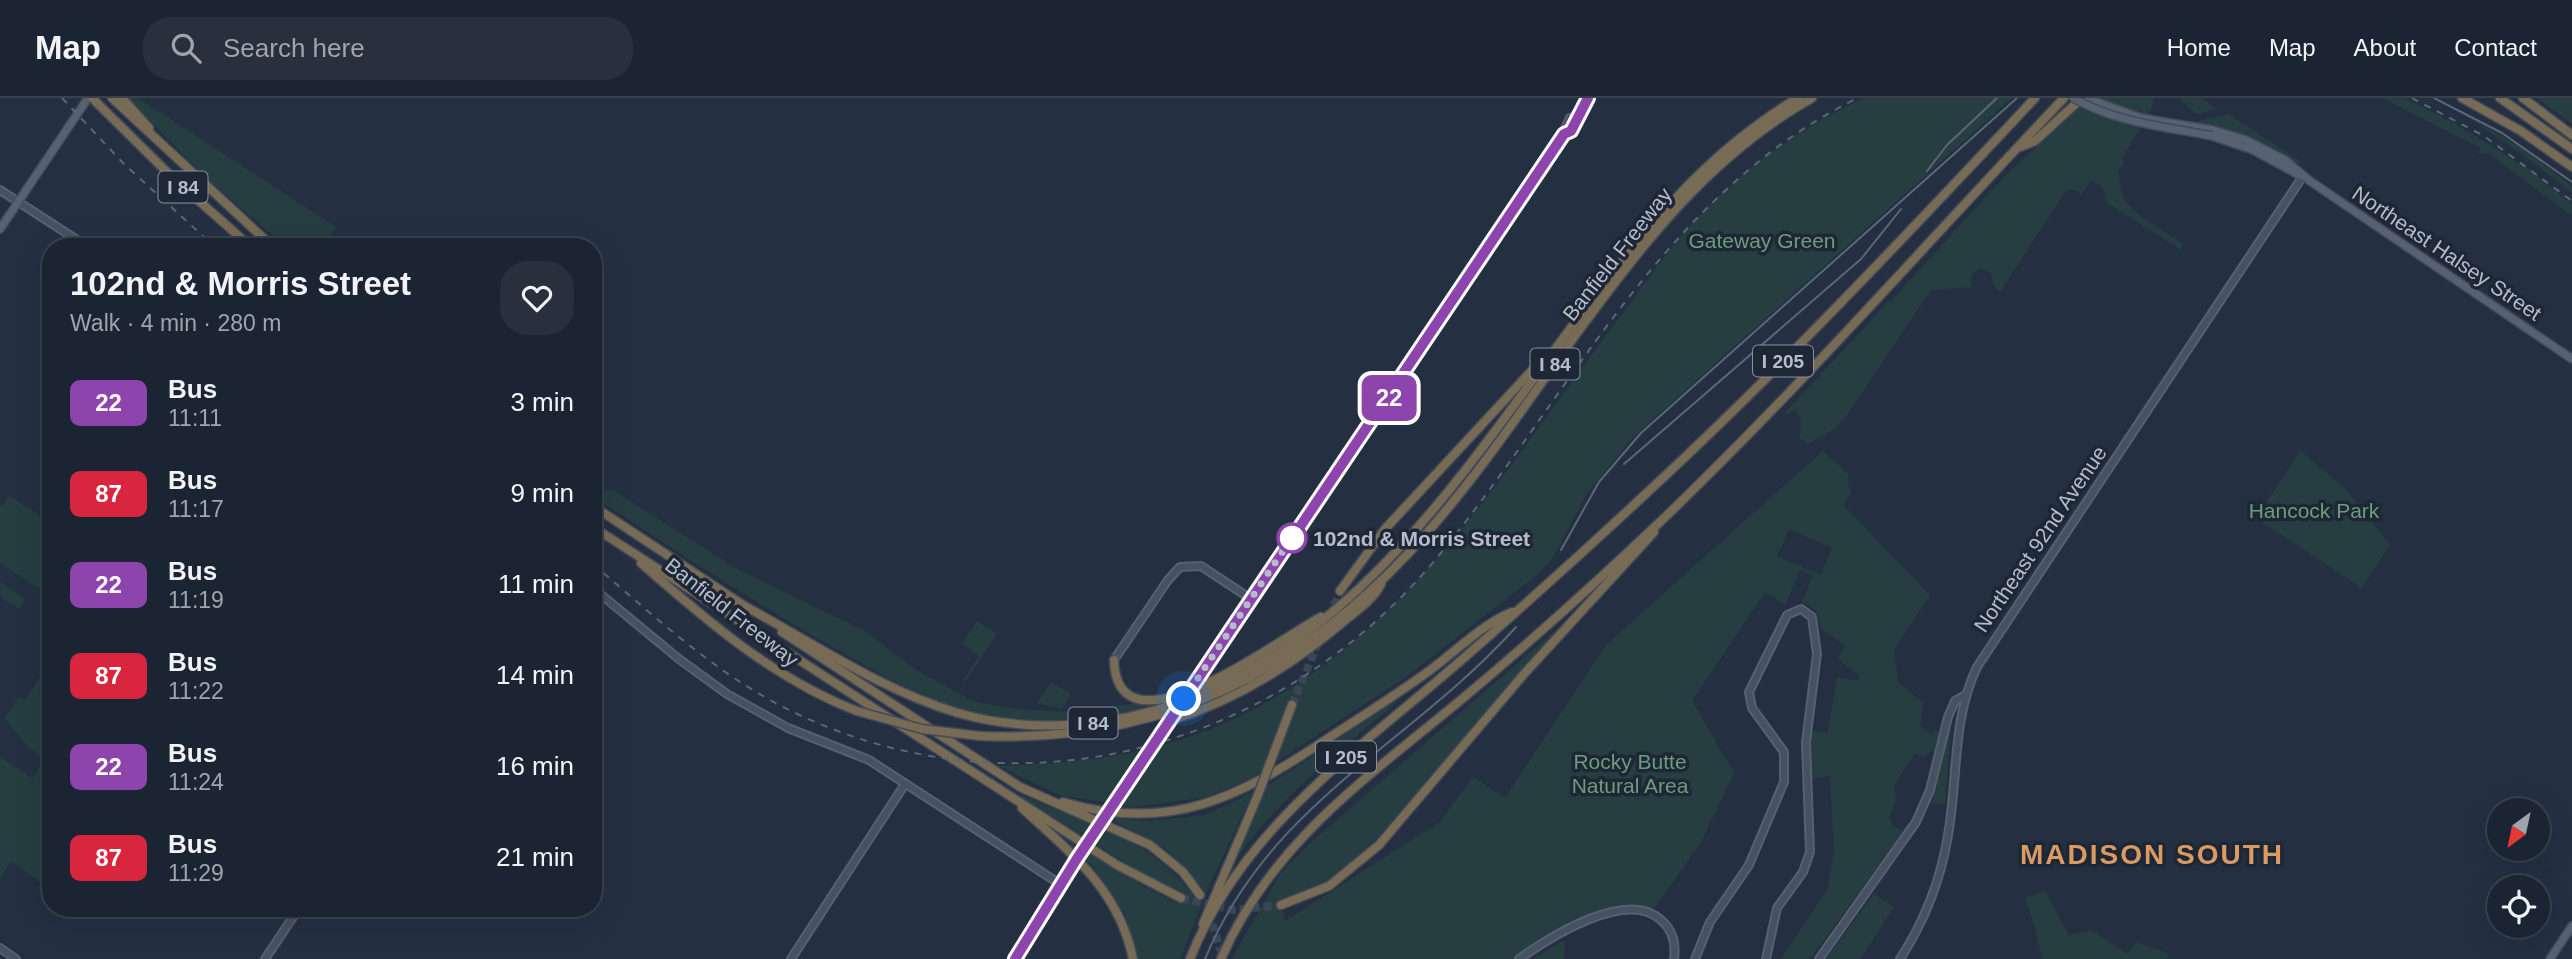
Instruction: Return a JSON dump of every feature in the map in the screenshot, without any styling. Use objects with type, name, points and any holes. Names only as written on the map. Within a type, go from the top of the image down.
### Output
[{"type":"highway","name":"I 84","points":[[90,98],[241,238]]},
{"type":"highway","points":[[112,98],[130,112]]},
{"type":"highway","points":[[122,98],[130,112]]},
{"type":"highway","name":"Banfield Freeway","points":[[741,604],[925,702],[996,722],[1052,726],[1098,723],[1135,716],[1198,695],[1272,657],[1336,610],[1384,566],[1422,524],[1502,422],[1560,340],[1684,186],[1741,136],[1798,98]]},
{"type":"highway","name":"Banfield Freeway","points":[[626,550],[760,660],[804,688],[857,711],[922,729],[981,736],[1074,734],[1122,726],[1179,711],[1244,683],[1281,661],[1327,627],[1384,578],[1426,534],[1463,488],[1628,265],[1676,206],[1731,154],[1812,98]]},
{"type":"highway","name":"I 205","points":[[1189,959],[1202,929],[1244,861],[1298,801],[1653,488],[1812,333],[2035,98]]},
{"type":"highway","name":"I 205","points":[[1220,959],[1256,892],[1311,826],[1526,644],[1661,520],[1752,430],[2064,98]]},
{"type":"highway","points":[[2017,148],[2035,141],[2084,98]]},
{"type":"highway","points":[[2462,98],[2521,131],[2572,167]]},
{"type":"highway","points":[[2500,98],[2572,149]]},
{"type":"highway","points":[[2523,98],[2572,135]]},
{"type":"highway","name":"I 84","points":[[130,112],[209,191],[263,238]]},
{"type":"highway","points":[[1340,592],[1385,529],[1560,340]]},
{"type":"highway","name":"I 84","points":[[602,512],[741,604]]},
{"type":"highway","points":[[1282,905],[1329,886],[1374,850],[1524,674],[1647,542],[1661,520]]},
{"type":"highway","name":"I 84","points":[[602,533],[626,550]]},
{"type":"highway","points":[[626,550],[1129,872],[1181,898]]},
{"type":"highway","points":[[1169,721],[1209,707],[1258,684],[1320,642],[1377,592],[1384,578]]},
{"type":"highway","points":[[741,604],[999,775],[1036,795],[1150,845],[1182,872],[1200,895]]},
{"type":"highway","points":[[1036,795],[1092,810],[1138,814],[1189,809],[1232,796],[1288,765],[1418,679],[1500,616],[1517,609]]},
{"type":"highway","points":[[1114,660],[1115,679],[1124,693],[1141,700],[1163,698],[1225,676],[1336,610]]},
{"type":"highway","points":[[1202,929],[1205,913],[1258,795],[1292,705]]},
{"type":"highway","points":[[1005,792],[1079,858],[1102,885],[1124,925],[1133,959]]},
{"type":"main road","points":[[0,229],[90,98]]},
{"type":"main road","name":"Northeast Halsey Street","points":[[2073,98],[2099,111],[2139,125],[2213,133]]},
{"type":"main road","name":"Northeast Halsey Street","points":[[2084,98],[2141,118],[2213,133],[2303,176],[2572,359]]},
{"type":"main road","points":[[2550,959],[2572,926]]},
{"type":"street","points":[[1015,959],[1060,884],[1251,598],[1564,134],[1571,131],[1577,122],[1576,117],[1588,98]]},
{"type":"street","name":"Northeast 92nd Avenue","points":[[1900,959],[1926,911],[1944,857],[1966,694],[1985,653],[2303,176]]},
{"type":"street","points":[[0,190],[74,238]]},
{"type":"street","points":[[1114,660],[1178,569],[1187,565],[1205,568],[1251,598]]},
{"type":"street","points":[[602,594],[687,665],[737,700],[800,734],[864,758],[1060,884]]},
{"type":"street","points":[[1695,959],[1710,922],[1749,864],[1784,782],[1784,751],[1752,708],[1749,692],[1787,615],[1801,609],[1812,617],[1817,645],[1806,743],[1810,852],[1803,872],[1777,908],[1766,959]]},
{"type":"street","points":[[1819,959],[1916,822],[1930,790],[1948,717],[1955,701],[1966,694]]},
{"type":"street","points":[[791,959],[905,784]]},
{"type":"street","points":[[1519,959],[1572,929],[1628,908],[1648,911],[1666,924],[1674,942],[1674,959]]},
{"type":"street","points":[[265,959],[293,917]]},
{"type":"street","points":[[0,948],[16,959]]},
{"type":"green space","points":[[127,98],[138,98],[336,227],[329,238],[276,238],[213,184]]},
{"type":"green space","name":"Gateway Green","points":[[1864,98],[2012,98],[1632,438],[1587,494],[1552,559],[1538,574],[1406,677],[1250,779],[1206,797],[1133,807],[1059,795],[999,766],[1081,760],[1163,745],[1240,717],[1308,677],[1369,628],[1425,572],[1477,510],[1659,264],[1701,214],[1777,148]]},
{"type":"green space","points":[[2090,98],[2154,98],[2152,108],[2122,158],[2125,161],[2118,172],[2123,198],[2139,215],[2182,243],[2181,250],[2106,202],[2103,188],[2091,180],[2082,194],[2072,189],[2066,191],[2000,292],[1993,285],[1992,274],[1981,268],[1972,274],[1971,287],[1931,290],[1836,428],[1808,444],[1800,438],[1801,420],[1796,410],[1783,415],[1889,301],[1894,301],[2005,176]]},
{"type":"green space","points":[[2178,98],[2202,98],[2216,109],[2197,114]]},
{"type":"green space","points":[[2382,98],[2404,98],[2456,124],[2531,171],[2572,205],[2572,216],[2489,154],[2478,153],[2481,148]]},
{"type":"green space","points":[[2537,98],[2572,98],[2572,124]]},
{"type":"green space","points":[[2228,114],[2300,161],[2302,165],[2236,133],[2198,125],[2198,121]]},
{"type":"green space","points":[[2464,115],[2521,147],[2572,186],[2572,193],[2519,152]]},
{"type":"green space","name":"Rocky Butte Natural Area","points":[[1823,451],[1848,474],[1848,486],[1852,491],[1843,505],[1930,595],[1894,650],[1898,682],[1923,703],[1920,725],[1931,735],[1935,730],[1939,732],[1934,749],[1924,758],[1915,753],[1894,786],[1896,801],[1889,817],[1893,826],[1904,831],[1810,959],[1781,959],[1827,890],[1834,853],[1830,776],[1812,779],[1811,731],[1828,732],[1837,677],[1858,681],[1859,675],[1838,659],[1845,645],[1821,629],[1816,610],[1802,602],[1813,576],[1800,570],[1785,605],[1765,592],[1692,701],[1734,773],[1701,842],[1654,909],[1637,905],[1619,906],[1580,918],[1512,959],[1232,959],[1280,874],[1309,844],[1565,622],[1382,833],[1329,883],[1280,900],[1285,921],[1440,822],[1473,777],[1505,798],[1606,645]],"holes":[[[1789,529],[1832,548],[1821,575],[1777,556]]]},
{"type":"green space","name":"Hancock Park","points":[[2300,451],[2344,487],[2390,545],[2362,588],[2256,518]]},
{"type":"green space","points":[[602,489],[612,490],[739,570],[863,630],[918,671],[974,702],[1017,709],[1071,712],[1174,698],[1171,703],[1122,713],[1050,720],[1001,717],[955,706],[916,691],[822,641],[602,502]]},
{"type":"green space","points":[[8,495],[42,517],[42,590],[0,563],[0,506],[6,503]]},
{"type":"green space","points":[[0,582],[25,599],[19,609],[0,597]]},
{"type":"green space","points":[[977,621],[997,634],[965,682],[963,680],[979,656],[962,644]]},
{"type":"green space","points":[[42,674],[42,756],[27,746],[5,718],[19,697],[25,700]]},
{"type":"green space","points":[[1051,682],[1071,694],[1062,709],[1037,703]]},
{"type":"green space","points":[[1405,695],[1295,791],[1237,857],[1266,787]]},
{"type":"green space","points":[[1951,725],[1945,804],[1931,803]]},
{"type":"green space","points":[[0,757],[32,778],[28,785],[42,764],[42,883],[14,863],[10,863],[0,879]]},
{"type":"green space","points":[[1253,792],[1209,886],[1180,959],[1137,959],[1125,914],[1092,865],[1050,829],[1146,888],[1179,904],[1184,893],[1141,872],[1021,797],[1022,795],[1095,825],[1137,845],[1177,877],[1196,899],[1205,891],[1165,848],[1114,821],[1114,818],[1147,821],[1205,815]]},
{"type":"green space","points":[[2045,891],[2069,935],[2091,930],[2128,954],[2136,942],[2169,954],[2166,959],[2042,959],[2025,898]]},
{"type":"green space","points":[[1874,894],[1894,907],[1860,959],[1826,959]]},
{"type":"green space","points":[[1565,940],[1564,959],[1533,959]]},
{"type":"tunnel","points":[[1292,705],[1340,591]]},
{"type":"tunnel","points":[[1181,898],[1233,910],[1281,905]]},
{"type":"tunnel","points":[[1209,912],[1223,959]]},
{"type":"tram line","points":[[1927,171],[1947,145],[1997,98]]},
{"type":"tram line","points":[[1561,550],[1599,482],[1641,433],[2017,98]]},
{"type":"tram line","points":[[2434,98],[2502,133],[2572,182]]},
{"type":"tram line","points":[[1624,464],[1861,259],[1901,209]]},
{"type":"tram line","points":[[1205,959],[1233,904],[1266,857],[1304,816],[1475,669],[1516,627]]},
{"type":"railway","points":[[62,98],[124,164],[205,238]]},
{"type":"railway","points":[[602,572],[685,642],[759,694],[785,708],[873,743],[962,760],[1052,762],[1139,748],[1223,719],[1303,677],[1375,622],[1440,554],[1626,301],[1676,241],[1730,186],[1790,138],[1858,98]]},
{"type":"railway","points":[[2412,98],[2484,136],[2572,201]]},
{"type":"bus line","name":"22","points":[[1015,959],[1076,860],[1322,492],[1387,401],[1564,134],[1571,131],[1577,122],[1576,117],[1588,98]]},
{"type":"place","name":"102nd & Morris Street","points":[[1292,538]]},
{"type":"district","name":"MADISON SOUTH","points":[[2152,854]]},
{"type":"route","points":[[1184,699],[1299,527],[1292,538]]}]
